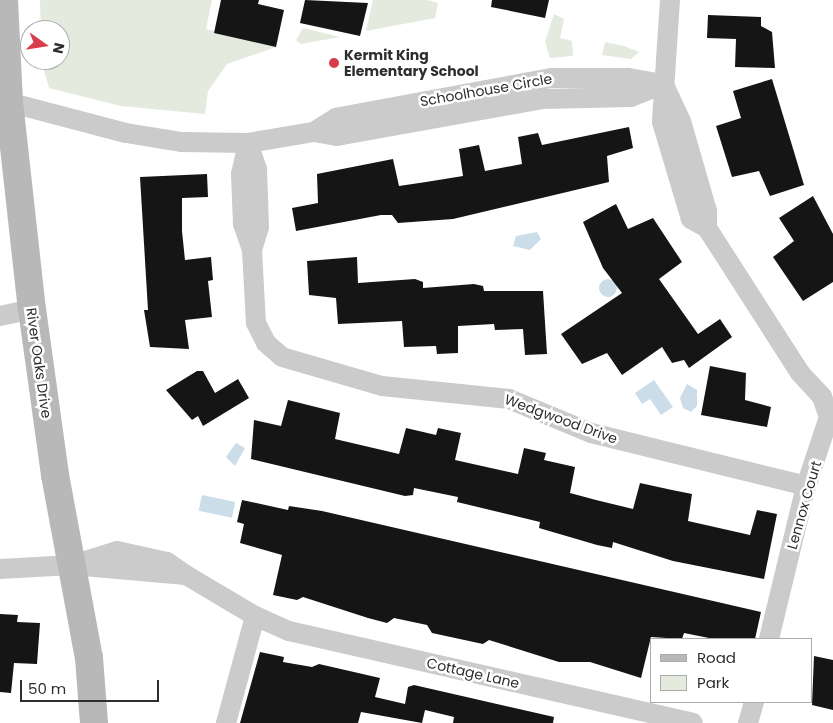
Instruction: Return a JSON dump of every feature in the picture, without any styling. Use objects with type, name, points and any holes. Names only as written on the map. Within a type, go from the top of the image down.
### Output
[{"type":"street","name":"River Oaks Drive","points":[[4,0],[5,101],[32,310],[72,565],[89,658],[94,723]]},
{"type":"street","points":[[663,84],[670,0]]},
{"type":"street","name":"Schoolhouse Circle","points":[[5,101],[126,133],[182,142],[248,143],[314,132],[337,136],[578,95],[631,97],[663,84]]},
{"type":"street","name":"Lennox Court","points":[[663,84],[681,121],[707,212],[707,228],[800,373],[822,397],[829,417],[806,486],[769,638]]},
{"type":"street","name":"Wedgwood Drive","points":[[248,143],[241,191],[243,224],[252,250],[256,323],[266,344],[282,357],[382,386],[509,399],[591,433],[806,486]]},
{"type":"street","points":[[0,316],[32,310]]},
{"type":"street","name":"Cottage Lane","points":[[0,569],[72,565],[186,575],[255,616],[289,630],[693,723]]},
{"type":"street","points":[[226,723],[255,616]]},
{"type":"street","points":[[748,723],[754,703]]},
{"type":"green space","points":[[40,0],[212,0],[206,29],[276,47],[227,64],[208,91],[205,114],[121,106],[49,88],[44,70],[70,70],[70,20],[41,20]]},
{"type":"green space","points":[[373,0],[427,0],[438,3],[435,18],[366,31]]},
{"type":"green space","points":[[554,14],[564,19],[560,38],[572,41],[573,56],[550,58],[545,42]]},
{"type":"green space","points":[[303,28],[340,37],[301,44],[296,40]]},
{"type":"green space","points":[[605,42],[624,46],[639,52],[631,59],[602,55]]},
{"type":"water","points":[[537,232],[541,239],[530,250],[513,246],[516,236]]},
{"type":"water","points":[[604,279],[612,279],[617,284],[615,295],[604,297],[599,292],[599,284]]},
{"type":"water","points":[[654,380],[673,407],[661,415],[650,399],[642,404],[635,393]]},
{"type":"water","points":[[687,384],[697,390],[697,406],[691,412],[683,408],[680,398]]},
{"type":"water","points":[[236,443],[245,448],[235,466],[226,457]]},
{"type":"water","points":[[202,495],[235,502],[232,518],[199,511]]},
{"type":"building","points":[[221,0],[259,0],[258,4],[284,10],[276,47],[214,33]]},
{"type":"building","points":[[305,0],[368,3],[360,36],[300,23]]},
{"type":"building","points":[[492,0],[549,0],[545,18],[491,7]]},
{"type":"building","points":[[708,15],[761,17],[761,26],[772,32],[775,68],[735,67],[736,39],[707,38]]},
{"type":"building","points":[[772,79],[804,185],[770,196],[759,171],[732,177],[716,126],[741,118],[733,91]]},
{"type":"building","points":[[629,127],[633,148],[607,156],[609,182],[453,219],[398,223],[392,215],[381,215],[296,231],[292,208],[318,203],[317,174],[393,159],[399,186],[426,182],[463,176],[459,149],[479,145],[485,171],[522,164],[518,137],[538,133],[542,145]]},
{"type":"building","points":[[207,174],[208,197],[182,198],[182,231],[185,260],[211,257],[213,280],[208,281],[212,317],[185,320],[189,349],[150,347],[144,310],[148,310],[140,177]]},
{"type":"building","points":[[813,196],[833,234],[833,282],[803,301],[773,257],[794,241],[779,218]]},
{"type":"building","points":[[616,204],[628,229],[653,218],[682,262],[659,279],[698,334],[720,319],[732,337],[689,368],[684,360],[672,363],[662,347],[622,375],[607,353],[582,364],[561,334],[622,293],[603,268],[583,222]]},
{"type":"building","points":[[357,257],[358,283],[415,279],[423,282],[423,288],[474,284],[483,286],[484,291],[543,291],[547,354],[525,355],[523,329],[495,330],[494,324],[458,326],[458,353],[437,354],[436,346],[404,347],[402,321],[338,324],[336,298],[309,295],[307,261]]},
{"type":"building","points":[[710,366],[746,373],[745,400],[771,407],[767,427],[701,415]]},
{"type":"building","points":[[197,371],[203,371],[215,393],[238,379],[249,398],[203,426],[198,416],[192,420],[166,390]]},
{"type":"building","points":[[288,400],[340,413],[335,439],[399,454],[406,428],[436,435],[438,428],[461,433],[455,460],[518,474],[524,448],[546,453],[544,460],[575,467],[570,493],[633,509],[640,483],[692,494],[688,521],[750,535],[757,510],[777,514],[764,579],[673,561],[613,542],[612,548],[597,545],[539,528],[540,522],[457,502],[458,497],[414,488],[413,495],[405,496],[251,459],[254,420],[281,426]]},
{"type":"building","points":[[242,500],[288,510],[289,506],[322,511],[761,612],[755,638],[709,638],[684,633],[682,638],[651,637],[641,678],[590,662],[559,662],[489,640],[483,644],[432,633],[427,625],[394,618],[387,623],[303,597],[297,600],[273,595],[282,555],[240,543],[244,524],[237,522]]},
{"type":"building","points":[[0,614],[18,615],[17,622],[40,623],[37,664],[14,663],[11,693],[0,692]]},
{"type":"building","points":[[260,652],[284,657],[283,662],[312,667],[319,664],[380,678],[375,697],[405,704],[408,687],[414,685],[554,717],[553,723],[453,723],[454,717],[425,710],[422,723],[361,712],[358,723],[240,723]]},
{"type":"building","points":[[814,656],[833,660],[833,710],[812,705]]},
{"type":"place","name":"Kermit King Elementary School","points":[[334,63]]}]
